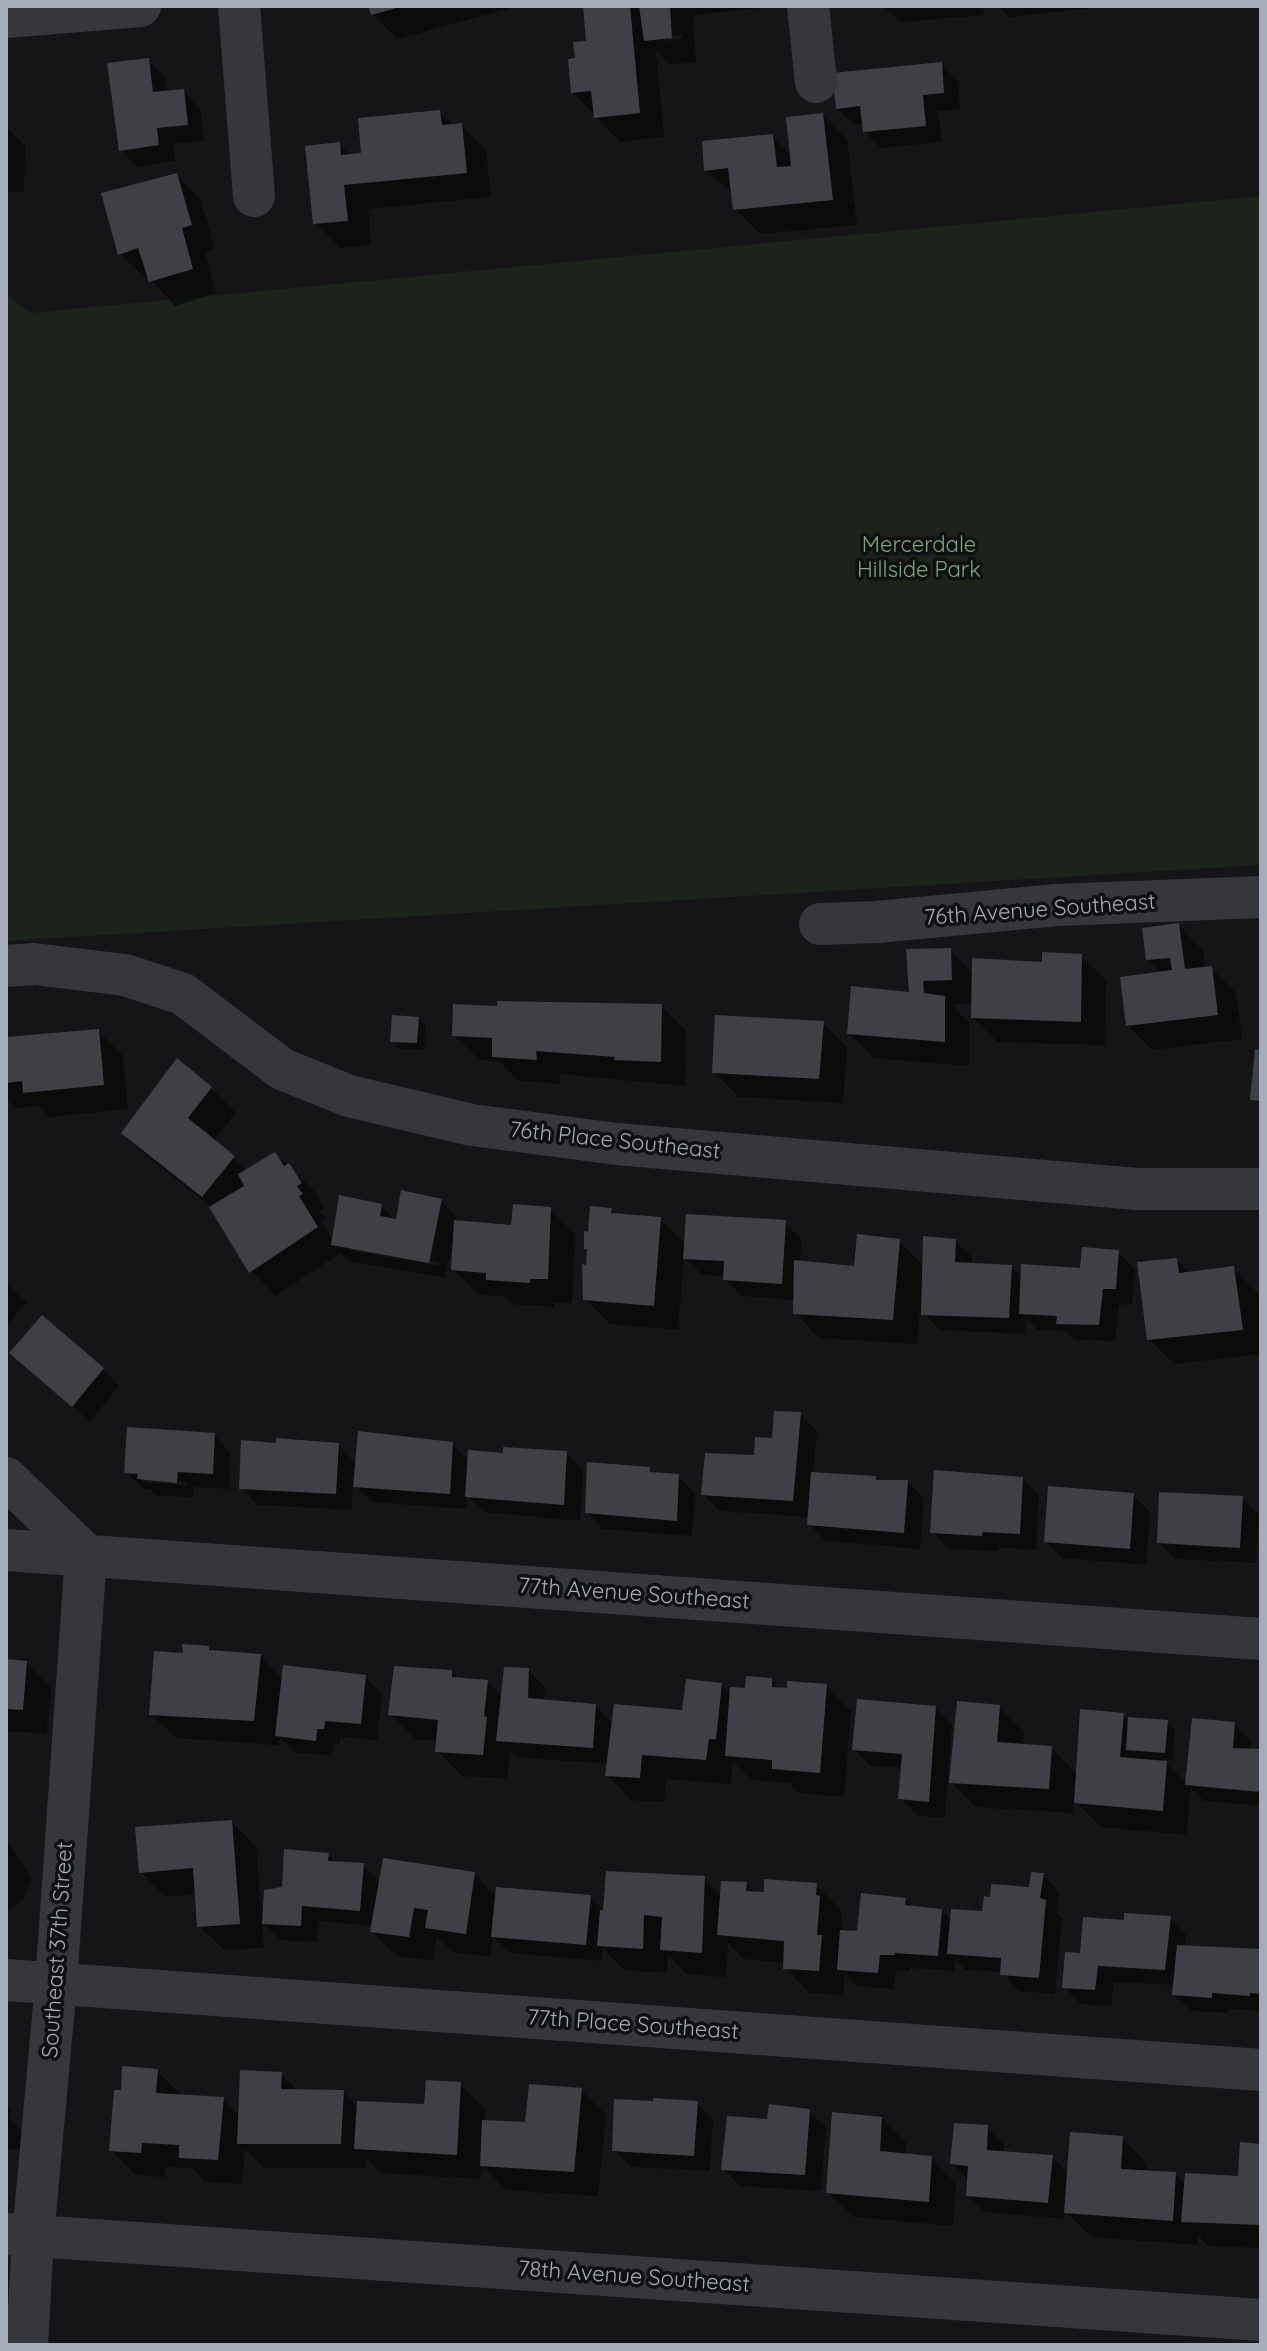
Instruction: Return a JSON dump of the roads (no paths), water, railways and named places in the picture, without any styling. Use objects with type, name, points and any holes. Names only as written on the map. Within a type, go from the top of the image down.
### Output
[{"type":"street","points":[[6,17],[140,6]]},
{"type":"street","points":[[239,6],[254,196]]},
{"type":"street","points":[[808,6],[816,82]]},
{"type":"street","name":"76th Avenue Southeast","points":[[820,924],[1057,905],[1261,897]]},
{"type":"street","name":"76th Place Southeast","points":[[6,966],[34,964],[125,975],[183,994],[282,1069],[349,1096],[472,1125],[617,1144],[1122,1188],[1261,1189]]},
{"type":"street","points":[[6,1478],[86,1555]]},
{"type":"street","name":"77th Avenue Southeast","points":[[6,1550],[1261,1639]]},
{"type":"street","name":"Southeast 37th Street","points":[[27,2345],[20,2235],[56,1984],[86,1555]]},
{"type":"street","name":"77th Place Southeast","points":[[6,1980],[1261,2070]]},
{"type":"street","name":"78th Avenue Southeast","points":[[20,2235],[1261,2320]]},
{"type":"park label","name":"Mercerdale Hillside Park","points":[[919,558]]}]
